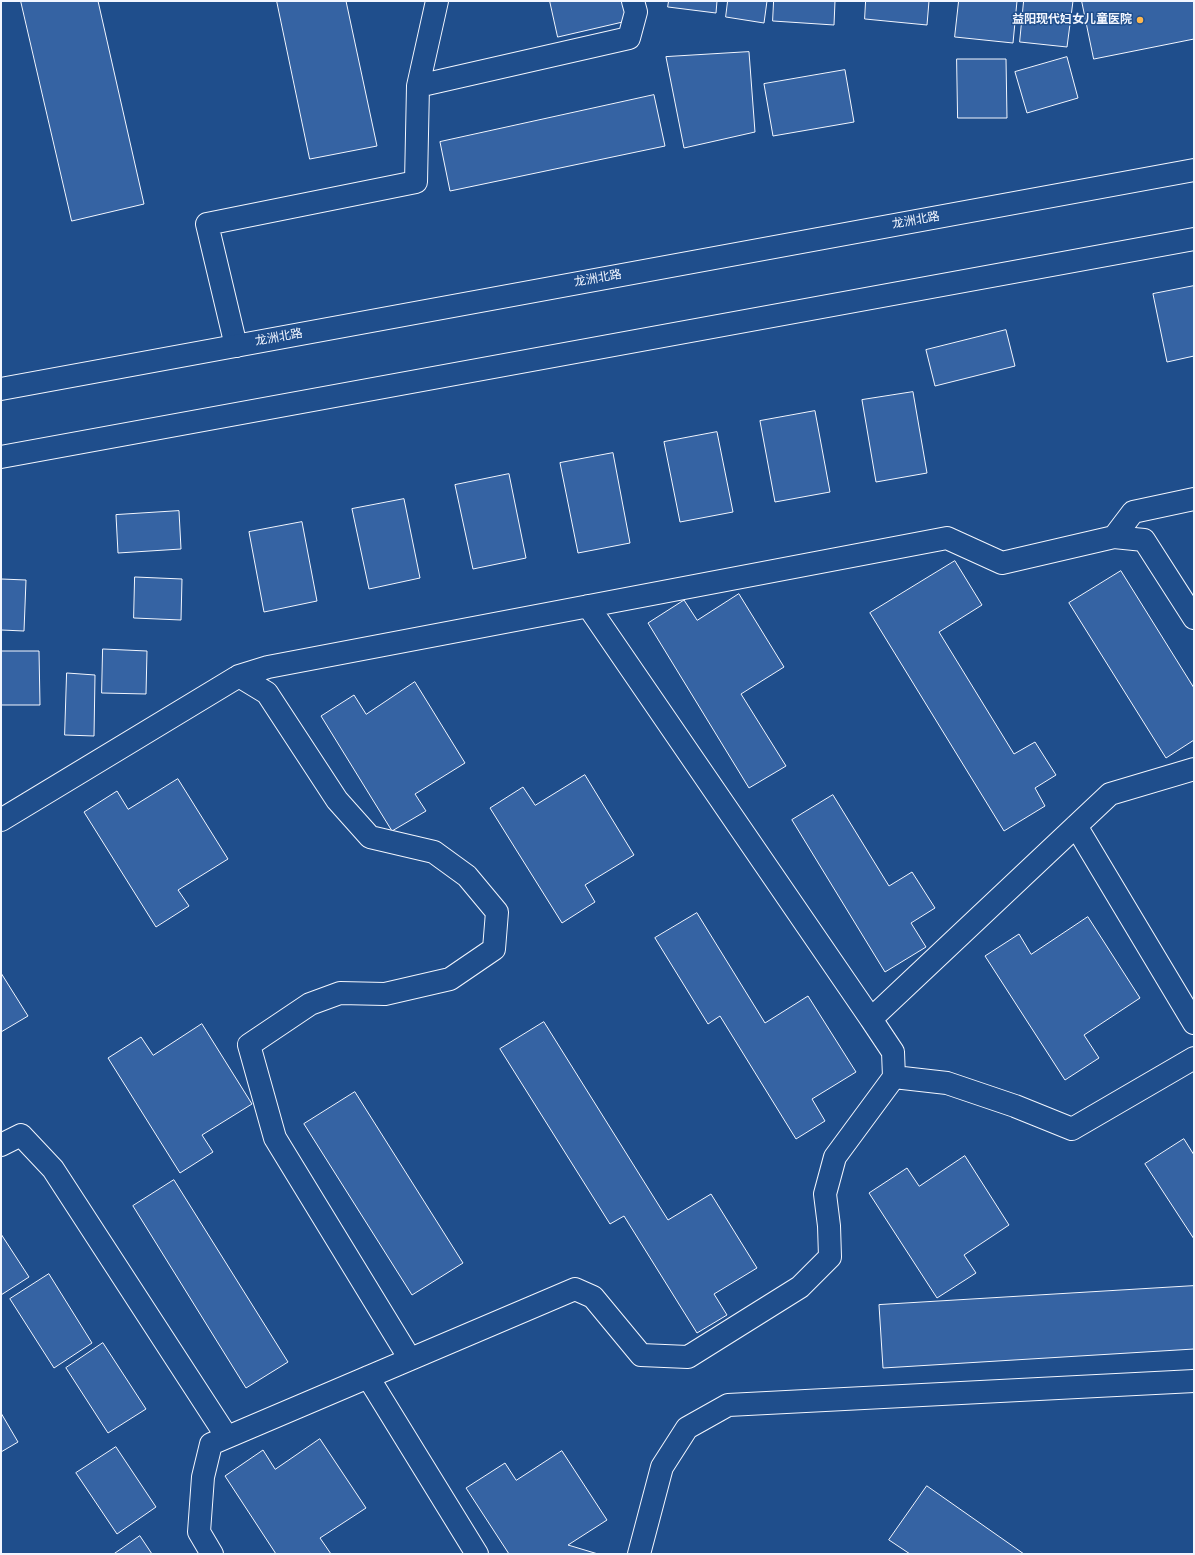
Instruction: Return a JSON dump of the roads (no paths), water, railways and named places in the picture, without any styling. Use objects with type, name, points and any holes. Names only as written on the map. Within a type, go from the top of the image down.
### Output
[{"type":"street","points":[[236,346],[207,224],[416,182],[418,86],[437,1]]},
{"type":"street","points":[[418,86],[629,38],[636,12],[633,1]]},
{"type":"street","name":"龙洲北路","points":[[1,389],[1194,170]]},
{"type":"street","points":[[1,457],[1194,239]]},
{"type":"street","points":[[1114,537],[1133,512],[1194,499]]},
{"type":"street","points":[[1,820],[239,676],[268,667],[947,538],[1002,563],[1114,537],[1144,540],[1194,618]]},
{"type":"street","points":[[212,1554],[199,1532],[203,1477],[211,1444],[575,1289],[593,1297],[641,1354],[688,1357],[800,1287],[830,1257],[830,1226],[825,1194],[834,1156],[894,1077],[893,1052],[588,606]]},
{"type":"street","points":[[239,676],[267,692],[337,800],[370,837],[434,852],[467,876],[497,912],[494,949],[450,979],[385,994],[340,993],[310,1004],[249,1045],[275,1138],[410,1360]]},
{"type":"street","points":[[871,1019],[1110,794],[1194,769]]},
{"type":"street","points":[[1076,826],[1194,1023]]},
{"type":"street","points":[[894,1077],[947,1083],[1015,1106],[1072,1129],[1194,1058]]},
{"type":"street","points":[[1,1145],[22,1135],[53,1169],[227,1437]]},
{"type":"street","points":[[368,1377],[477,1554]]},
{"type":"street","points":[[639,1554],[662,1467],[687,1428],[728,1405],[1194,1381]]},
{"type":"place","name":"益阳现代妇女儿童医院","points":[[1140,20]]}]
